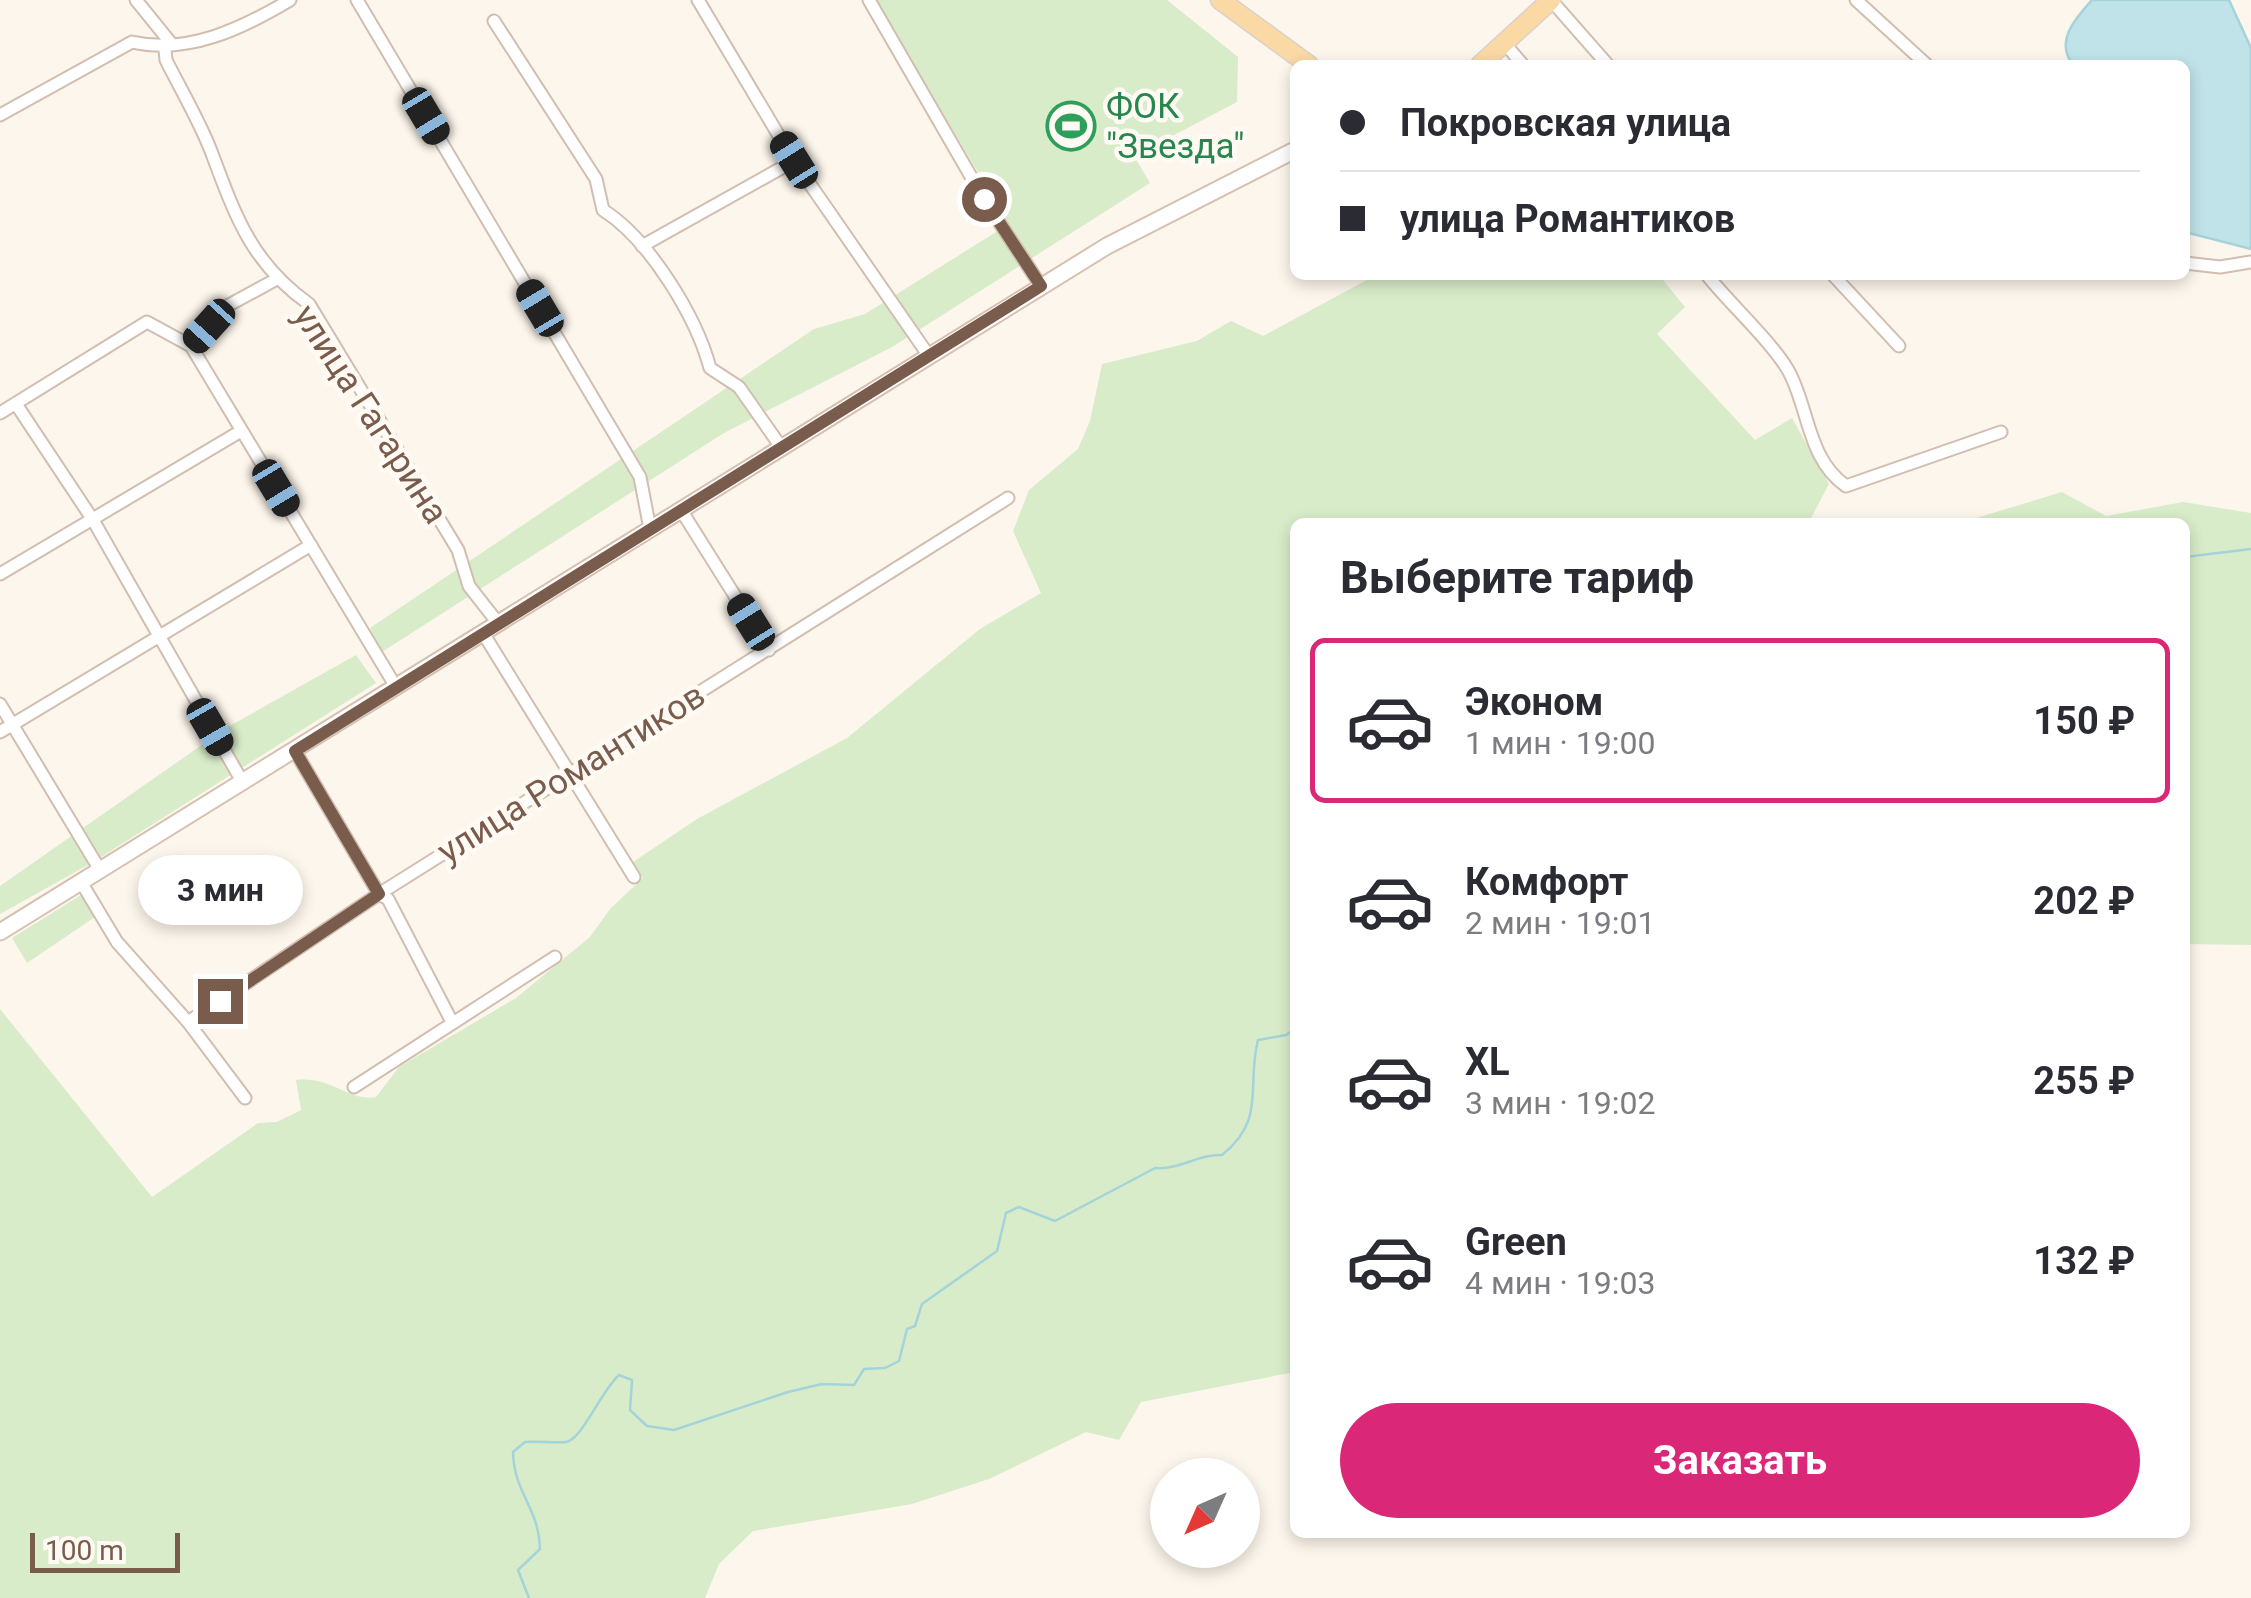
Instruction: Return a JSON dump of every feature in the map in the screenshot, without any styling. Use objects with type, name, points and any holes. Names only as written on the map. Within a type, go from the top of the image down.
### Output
[{"type":"main road","points":[[1220,0],[1302,60]]},
{"type":"main road","points":[[1486,60],[1551,0]]},
{"type":"main road","points":[[1263,34],[1290,65]]},
{"type":"main road","points":[[0,932],[1041,286],[1176,207],[1290,152]]},
{"type":"street","name":"улица Гагарина","points":[[136,0],[170,42],[165,50],[166,60],[212,152],[216,174],[241,228],[276,280],[309,304],[458,550],[469,586],[498,623]]},
{"type":"street","points":[[0,115],[132,42],[152,46],[222,36],[290,0]]},
{"type":"street","points":[[356,0],[640,477],[650,529]]},
{"type":"street","points":[[698,0],[794,160],[929,356]]},
{"type":"street","points":[[869,0],[989,207],[1041,286]]},
{"type":"street","points":[[1551,0],[1604,60]]},
{"type":"street","points":[[1856,0],[1922,60]]},
{"type":"street","points":[[494,21],[596,179],[602,210],[624,223],[642,246],[700,332],[710,368],[739,388],[782,448]]},
{"type":"street","points":[[1506,45],[1520,60]]},
{"type":"street","points":[[642,246],[794,160]]},
{"type":"street","points":[[2190,264],[2220,268],[2251,262]]},
{"type":"street","points":[[190,346],[227,306],[276,280]]},
{"type":"street","points":[[1711,280],[1788,370],[1808,430],[1835,478],[1846,486],[2001,432]]},
{"type":"street","points":[[1838,280],[1900,346]]},
{"type":"street","points":[[0,413],[148,322],[190,346],[396,687]]},
{"type":"street","points":[[16,404],[93,520],[243,783]]},
{"type":"street","points":[[0,574],[172,468],[241,431]]},
{"type":"street","name":"улица Романтиков","points":[[188,1022],[568,773],[1008,498]]},
{"type":"street","points":[[680,510],[769,650]]},
{"type":"street","points":[[0,732],[311,545]]},
{"type":"street","points":[[483,634],[634,877]]},
{"type":"street","points":[[0,704],[100,870]]},
{"type":"street","points":[[295,751],[379,894],[388,900],[451,1020]]},
{"type":"street","points":[[81,882],[117,942],[188,1022],[245,1098]]},
{"type":"street","points":[[354,1087],[451,1020],[554,958]]},
{"type":"green space","name":"ФОК \"Звезда\"","points":[[875,0],[1167,0],[1238,57],[1237,102],[1134,156],[1150,183],[892,347],[724,433],[382,652],[370,628],[814,329],[865,314],[1009,224]]},
{"type":"green space","points":[[1367,280],[1663,280],[1685,307],[1657,334],[1755,440],[1792,418],[1829,484],[1811,518],[1290,518],[1290,1373],[1141,1402],[1119,1440],[1086,1432],[989,1479],[912,1504],[753,1531],[719,1564],[705,1598],[0,1598],[0,1009],[152,1197],[258,1123],[277,1122],[301,1110],[296,1080],[320,1082],[366,1098],[376,1097],[399,1067],[516,998],[590,937],[610,909],[643,878],[633,862],[697,819],[847,738],[980,629],[1041,593],[1013,531],[1029,490],[1078,449],[1090,421],[1102,364],[1197,341],[1231,321],[1263,336]]},
{"type":"green space","points":[[2062,492],[2106,516],[2183,502],[2251,513],[2251,945],[2190,944],[2190,518],[1976,518]]},
{"type":"green space","points":[[356,655],[376,683],[90,864],[0,914],[0,886],[226,728]]},
{"type":"green space","points":[[81,895],[95,917],[27,963],[12,938]]},
{"type":"water","points":[[2092,0],[2229,0],[2251,48],[2251,249],[2190,233],[2190,60],[2070,60],[2066,45],[2074,21]]},
{"type":"waterway","points":[[2190,556],[2251,549]]},
{"type":"waterway","points":[[529,1598],[518,1570],[540,1549],[539,1534],[514,1467],[513,1452],[525,1442],[572,1439],[619,1375],[632,1380],[630,1410],[647,1426],[674,1430],[788,1392],[822,1384],[854,1385],[864,1369],[885,1368],[899,1361],[907,1329],[915,1326],[922,1304],[997,1251],[1006,1213],[1019,1207],[1055,1221],[1155,1168],[1222,1155],[1236,1142],[1250,1115],[1258,1040],[1290,1032]]},
{"type":"place","name":"ФОК \"Звезда\"","points":[[1071,126]]},
{"type":"route","points":[[220,1001],[379,894],[295,751],[1041,286],[984,199]]}]
